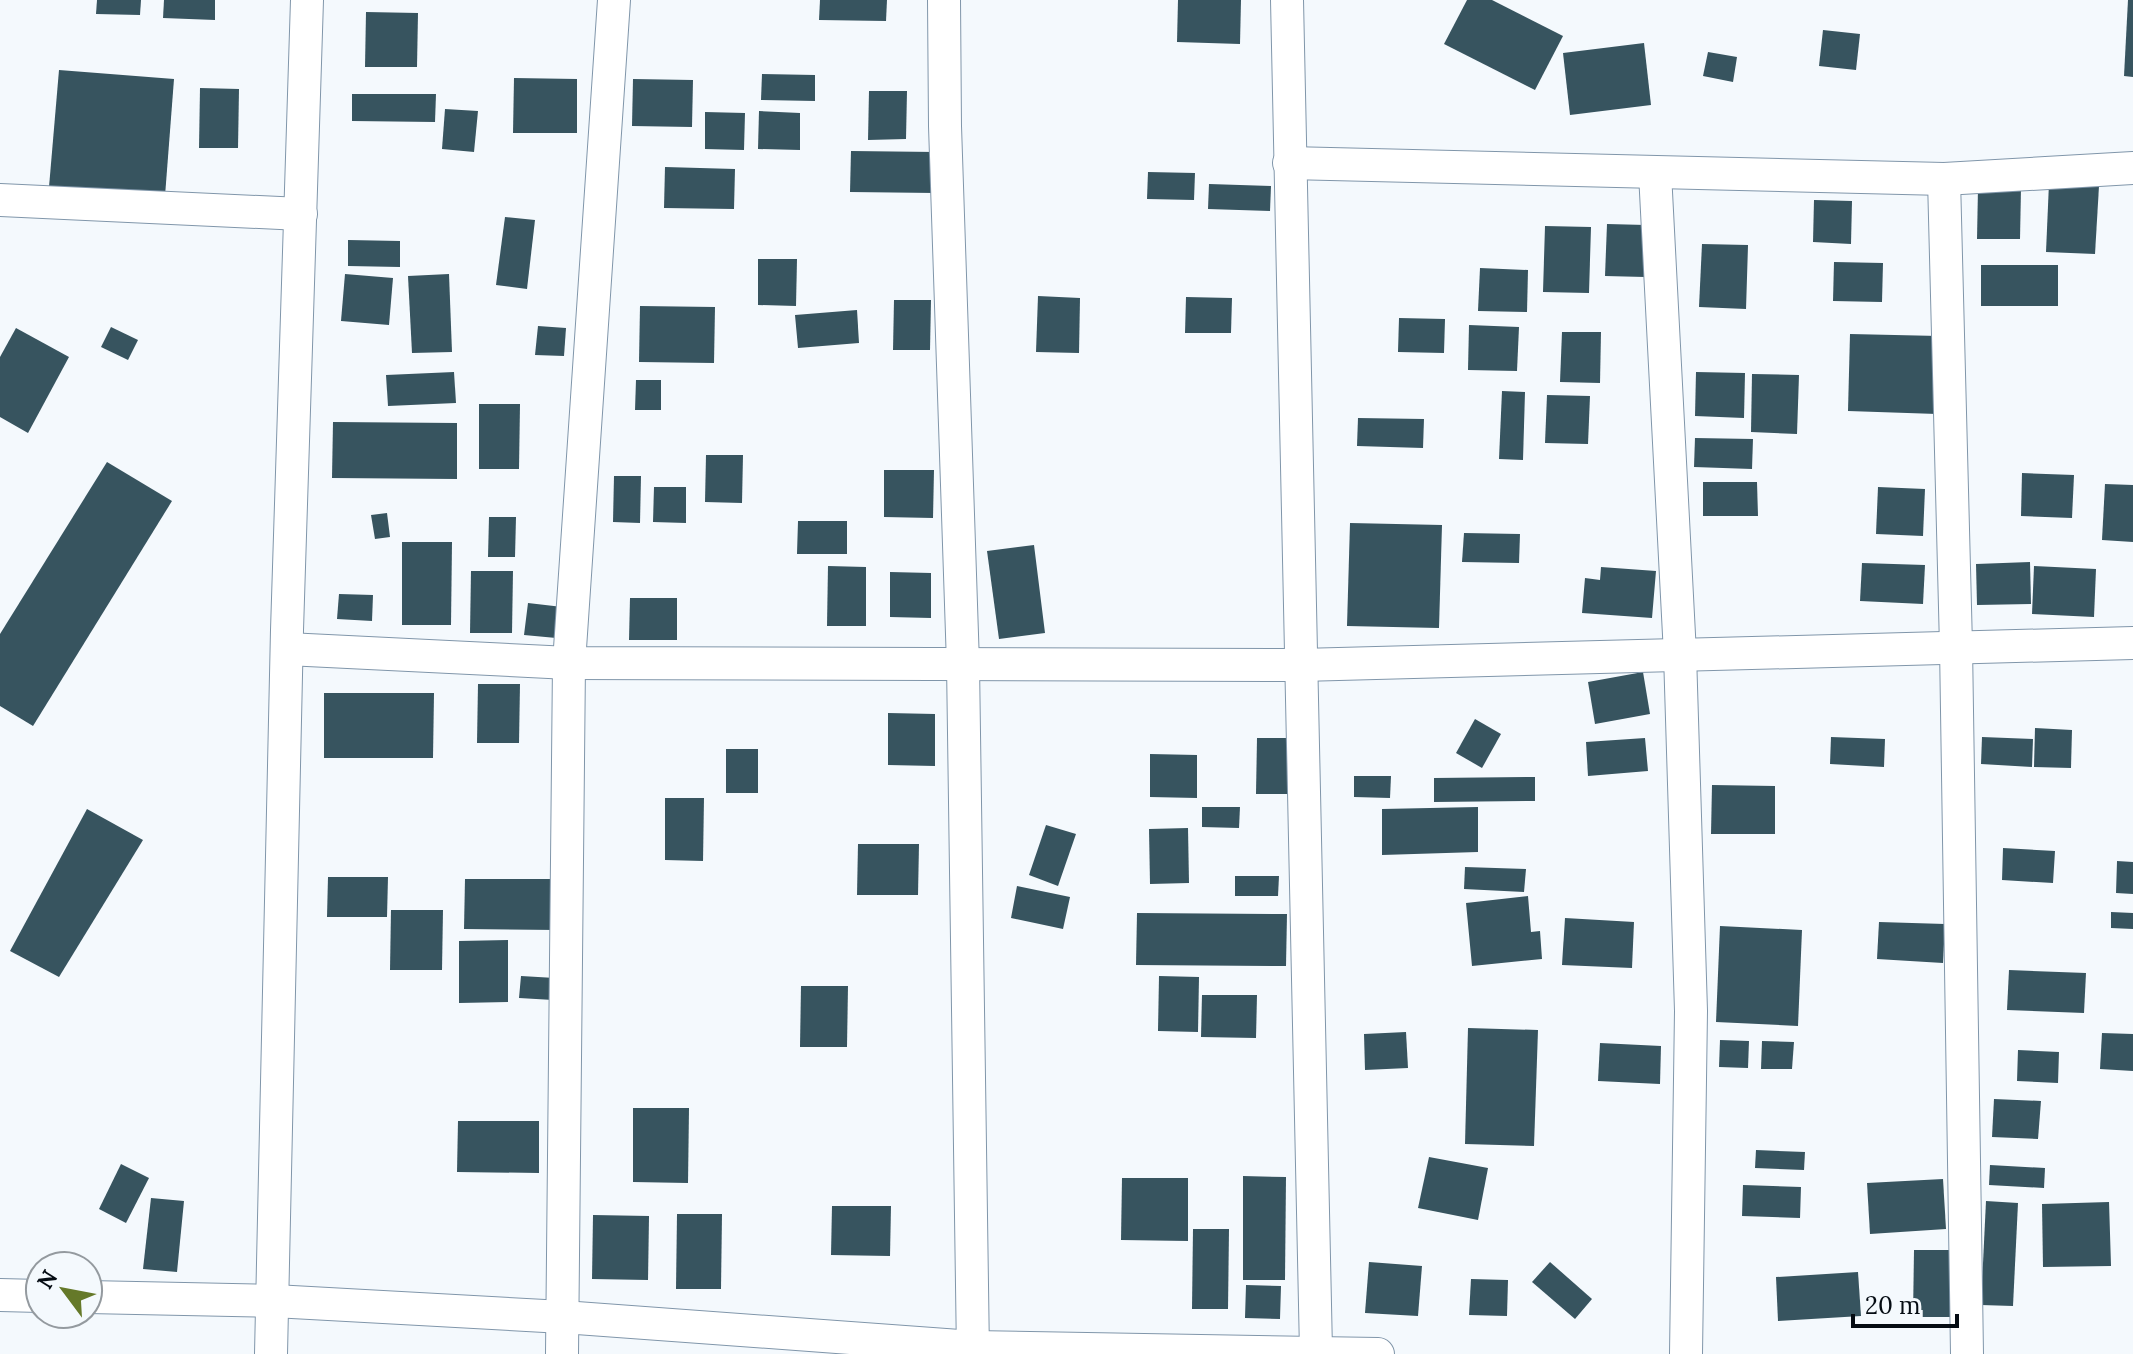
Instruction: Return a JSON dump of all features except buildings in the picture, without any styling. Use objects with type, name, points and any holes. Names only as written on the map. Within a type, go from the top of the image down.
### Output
[{"type":"street","points":[[271,1354],[287,649],[307,0]]},
{"type":"street","points":[[562,1354],[569,663],[614,0]]},
{"type":"street","points":[[944,0],[963,664],[973,1351]]},
{"type":"street","points":[[1287,0],[1316,1351]]},
{"type":"street","points":[[1289,163],[1944,179],[2133,168]]},
{"type":"street","points":[[1655,173],[1680,654],[1691,1011],[1686,1354]]},
{"type":"street","points":[[1944,179],[1956,646],[1967,1354]]},
{"type":"street","points":[[0,200],[301,214]]},
{"type":"street","points":[[287,649],[569,663],[1301,665],[2133,643]]},
{"type":"street","points":[[0,1295],[24,1296]]},
{"type":"street","points":[[104,1297],[274,1301],[563,1317],[973,1351],[1316,1351],[1378,1354]]}]
